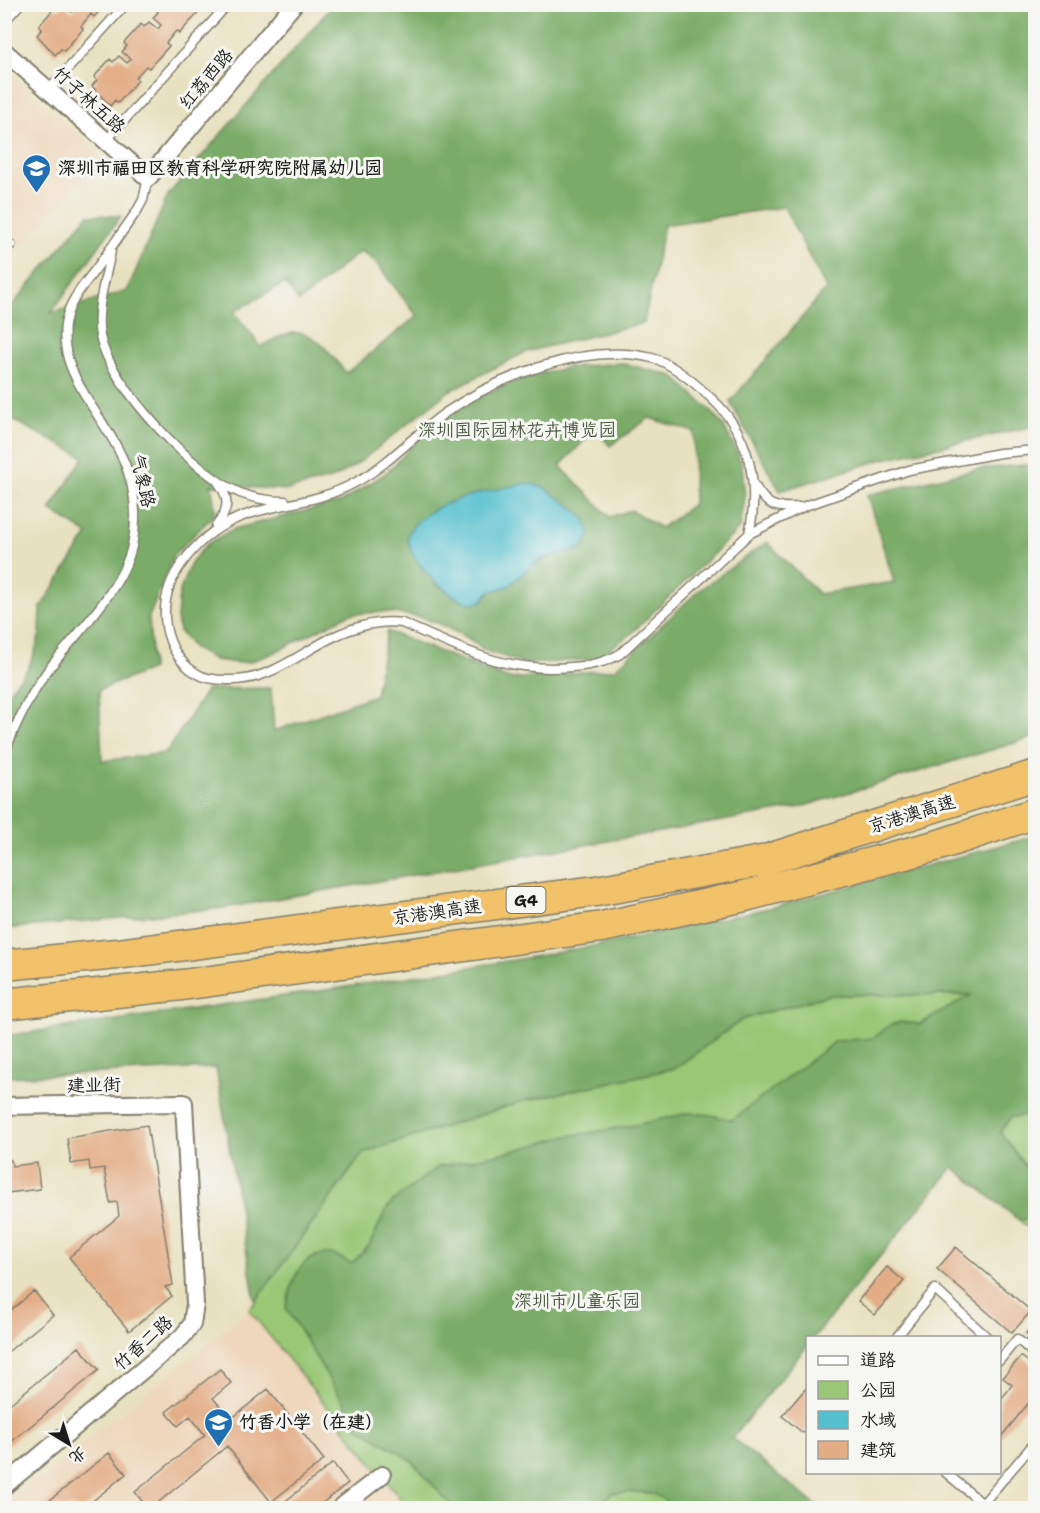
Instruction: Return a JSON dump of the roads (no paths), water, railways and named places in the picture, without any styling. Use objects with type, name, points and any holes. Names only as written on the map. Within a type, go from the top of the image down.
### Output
[{"type":"highway","name":"京港澳高速","points":[[4,965],[117,954],[596,891],[762,861],[1035,775]]},
{"type":"highway","name":"京港澳高速","points":[[4,1004],[182,985],[602,927],[745,896],[939,845],[1035,813]]},
{"type":"street","name":"红荔西路","points":[[147,178],[294,4]]},
{"type":"street","name":"竹子林五路","points":[[4,51],[147,178]]},
{"type":"street","name":"建业街","points":[[4,1106],[184,1103]]},
{"type":"street","name":"竹香二路","points":[[4,1486],[168,1349],[192,1324],[195,1304],[184,1103]]},
{"type":"street","points":[[340,1509],[381,1475]]},
{"type":"lane","points":[[4,22],[20,4]]},
{"type":"lane","points":[[49,90],[126,4]]},
{"type":"lane","points":[[106,141],[228,4]]},
{"type":"lane","name":"气象路","points":[[4,755],[21,715],[35,690],[94,613],[123,569],[131,549],[136,511],[127,470],[119,450],[74,373],[64,341],[65,327],[73,302],[137,211],[143,200],[147,178]]},
{"type":"lane","points":[[112,247],[101,298],[100,336],[106,354],[129,393],[165,434],[213,477],[239,492],[258,499],[303,500]]},
{"type":"lane","points":[[749,534],[754,510],[754,484],[748,457],[736,430],[718,405],[692,381],[655,358],[618,353],[580,356],[540,367],[496,385],[446,413],[367,477],[340,492],[239,516],[223,525],[188,555],[172,576],[165,600],[165,621],[180,661],[197,674],[215,680],[236,681],[278,669],[332,638],[355,628],[392,622],[402,623],[488,660],[518,667],[549,669],[607,662],[620,654],[749,534],[805,506],[909,470],[1000,453],[1035,450]]},
{"type":"lane","points":[[204,540],[223,517],[227,506],[227,497],[213,477]]},
{"type":"lane","points":[[754,484],[768,503],[779,508],[805,506]]},
{"type":"lane","points":[[898,1336],[935,1290],[986,1336]]},
{"type":"lane","points":[[1003,1350],[1017,1339],[1035,1355]]},
{"type":"lane","points":[[946,1474],[981,1506],[1035,1441]]},
{"type":"lane","points":[[1027,1452],[1035,1459]]},
{"type":"water","points":[[526,483],[543,487],[585,519],[590,535],[582,548],[542,559],[509,586],[489,592],[481,602],[467,602],[448,592],[428,574],[412,552],[408,541],[411,529],[428,513],[440,506],[469,496]]},
{"type":"place","name":"深圳市福田区教育科学研究院附属幼儿园","points":[[37,194]]},
{"type":"place","name":"竹香小学（在建）","points":[[218,1448]]},
{"type":"park label","name":"深圳国际园林花卉博览园","points":[[517,430]]},
{"type":"park label","name":"深圳市儿童乐园","points":[[577,1301]]}]
